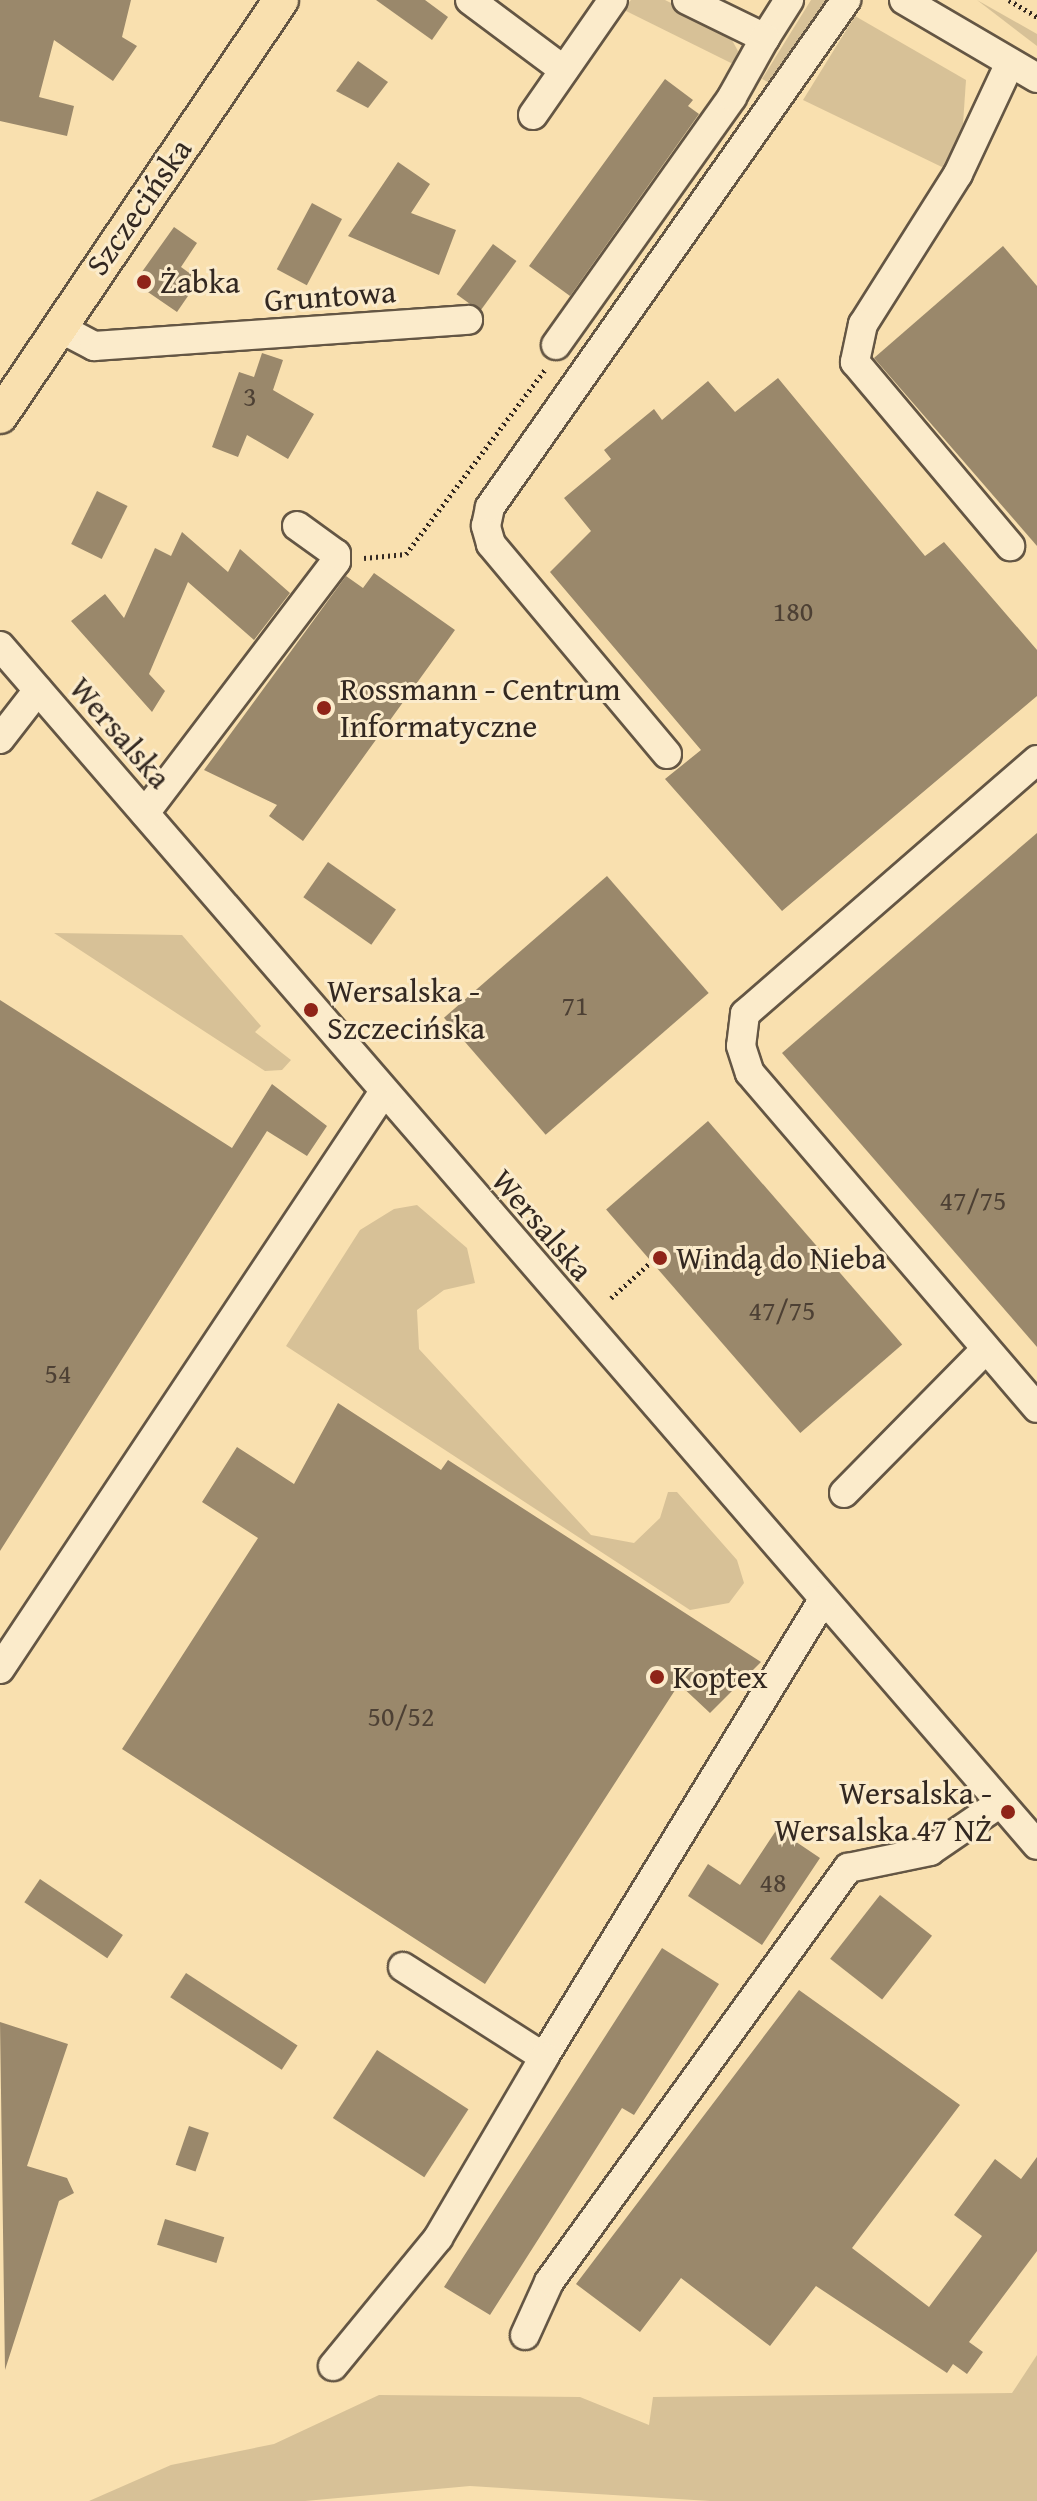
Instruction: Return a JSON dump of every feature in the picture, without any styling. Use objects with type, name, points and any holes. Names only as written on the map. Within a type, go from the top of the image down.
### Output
[{"type":"main road","name":"Szczecińska","points":[[0,416],[281,0]]},
{"type":"street","points":[[470,0],[564,70]]},
{"type":"street","points":[[533,115],[613,0]]},
{"type":"street","points":[[687,0],[765,38]]},
{"type":"street","points":[[556,345],[732,97],[789,0]]},
{"type":"street","points":[[667,754],[491,544],[490,507],[846,0]]},
{"type":"street","points":[[904,0],[1037,78]]},
{"type":"street","points":[[1010,63],[958,174],[863,324],[855,362],[1010,546]]},
{"type":"street","name":"Gruntowa","points":[[58,327],[94,346],[468,320]]},
{"type":"street","points":[[145,813],[336,561],[336,554],[297,526]]},
{"type":"street","name":"Wersalska","points":[[4,654],[59,713],[383,1093],[1037,1845]]},
{"type":"street","points":[[0,739],[38,690]]},
{"type":"street","points":[[1037,760],[745,1014],[741,1046],[750,1073],[1037,1408]]},
{"type":"street","points":[[0,1669],[383,1093]]},
{"type":"street","points":[[844,1493],[986,1349]]},
{"type":"street","points":[[333,2366],[438,2238],[544,2057],[823,1600]]},
{"type":"street","points":[[525,2335],[549,2282],[848,1868],[930,1851],[1000,1803]]},
{"type":"street","points":[[403,1967],[544,2057]]},
{"type":"path","points":[[1009,0],[1037,17]]},
{"type":"path","points":[[353,551],[367,560],[406,554],[556,345]]},
{"type":"path","points":[[611,1298],[651,1262]]},
{"type":"shaded area","points":[[631,0],[665,0],[727,31],[738,51],[733,64],[622,9]]},
{"type":"shaded area","points":[[811,0],[829,0],[778,87],[762,79]]},
{"type":"shaded area","points":[[977,0],[1037,34],[1037,46]]},
{"type":"shaded area","points":[[855,16],[966,80],[963,124],[944,168],[803,100]]},
{"type":"shaded area","points":[[54,933],[182,935],[261,1026],[255,1032],[291,1060],[282,1070],[265,1071]]},
{"type":"shaded area","points":[[417,1205],[467,1248],[475,1283],[444,1290],[417,1310],[419,1349],[591,1535],[634,1543],[660,1518],[668,1492],[677,1492],[737,1560],[744,1583],[729,1603],[690,1610],[286,1346],[360,1230],[394,1209]]},
{"type":"shaded area","points":[[1037,2355],[1037,2501],[710,2501],[470,2486],[305,2501],[89,2501],[171,2465],[274,2444],[379,2395],[580,2397],[649,2425],[653,2397],[1012,2393]]},
{"type":"building","points":[[0,0],[131,0],[122,37],[137,46],[113,81],[54,40],[39,97],[74,106],[67,136],[0,121]]},
{"type":"building","points":[[376,0],[425,0],[448,17],[432,40]]},
{"type":"building","points":[[358,61],[388,82],[368,108],[336,91]]},
{"type":"building","points":[[665,79],[693,100],[688,106],[699,114],[570,296],[529,266]]},
{"type":"building","points":[[398,162],[430,184],[411,213],[456,230],[439,275],[348,236]]},
{"type":"building","points":[[312,203],[342,219],[307,285],[277,269]]},
{"type":"building","points":[[174,227],[197,243],[181,267],[199,280],[177,312],[142,288],[139,276]]},
{"type":"building","points":[[493,244],[516,261],[480,311],[457,294]]},
{"type":"building","points":[[1003,246],[1037,286],[1037,546],[874,358]]},
{"type":"building","points":[[262,353],[283,360],[273,390],[314,414],[288,459],[247,435],[238,457],[212,447],[239,372],[254,377]]},
{"type":"building","points":[[778,378],[925,556],[944,542],[1037,650],[1037,696],[782,911],[665,779],[701,750],[550,572],[591,531],[564,498],[611,459],[604,450],[654,409],[662,420],[708,381],[735,412]]},
{"type":"building","points":[[97,491],[128,506],[102,559],[71,544]]},
{"type":"building","points":[[182,532],[228,572],[240,549],[290,593],[254,640],[188,582],[149,674],[165,691],[152,712],[71,621],[105,594],[124,618],[155,548],[171,556]]},
{"type":"building","name":"Rossmann - Centrum Informatyczne","points":[[374,573],[455,630],[303,841],[269,816],[277,805],[204,770],[346,576],[363,588]]},
{"type":"building","points":[[1037,833],[1037,1347],[782,1053]]},
{"type":"building","points":[[328,862],[396,910],[371,945],[303,897]]},
{"type":"building","points":[[607,876],[709,993],[546,1135],[444,1018]]},
{"type":"building","points":[[0,1000],[232,1148],[272,1084],[327,1126],[307,1156],[267,1131],[0,1551]]},
{"type":"building","points":[[708,1121],[902,1344],[800,1433],[606,1210]]},
{"type":"building","points":[[338,1403],[441,1470],[448,1460],[761,1662],[710,1713],[679,1684],[485,1984],[122,1749],[258,1538],[202,1502],[237,1447],[294,1484]]},
{"type":"building","points":[[777,1829],[820,1858],[762,1945],[688,1896],[708,1864],[740,1885]]},
{"type":"building","points":[[40,1879],[123,1935],[107,1958],[24,1902]]},
{"type":"building","points":[[880,1895],[932,1936],[882,1999],[830,1959]]},
{"type":"building","points":[[662,1948],[719,1984],[634,2115],[622,2108],[490,2315],[444,2287]]},
{"type":"building","points":[[186,1973],[298,2045],[282,2070],[170,1997]]},
{"type":"building","points":[[799,1990],[960,2105],[852,2248],[929,2307],[982,2236],[954,2215],[995,2159],[1021,2179],[1037,2157],[1037,2251],[969,2342],[983,2352],[967,2374],[953,2364],[947,2373],[816,2286],[770,2346],[681,2278],[640,2332],[576,2284]]},
{"type":"building","points":[[0,2022],[68,2044],[27,2166],[67,2178],[74,2193],[59,2201],[5,2370]]},
{"type":"building","points":[[377,2050],[468,2109],[424,2177],[333,2118]]},
{"type":"building","points":[[189,2126],[209,2133],[196,2172],[176,2165]]},
{"type":"building","points":[[165,2219],[224,2237],[216,2263],[157,2245]]},
{"type":"place","name":"Żabka","points":[[144,282]]},
{"type":"place","name":"Rossmann - Centrum Informatyczne","points":[[324,708]]},
{"type":"place","name":"Wersalska - Szczecińska","points":[[311,1010]]},
{"type":"place","name":"Windą do Nieba","points":[[660,1258]]},
{"type":"place","name":"Koptex","points":[[657,1677]]},
{"type":"place","name":"Wersalska - Wersalska 47 NŻ","points":[[1008,1812]]}]
